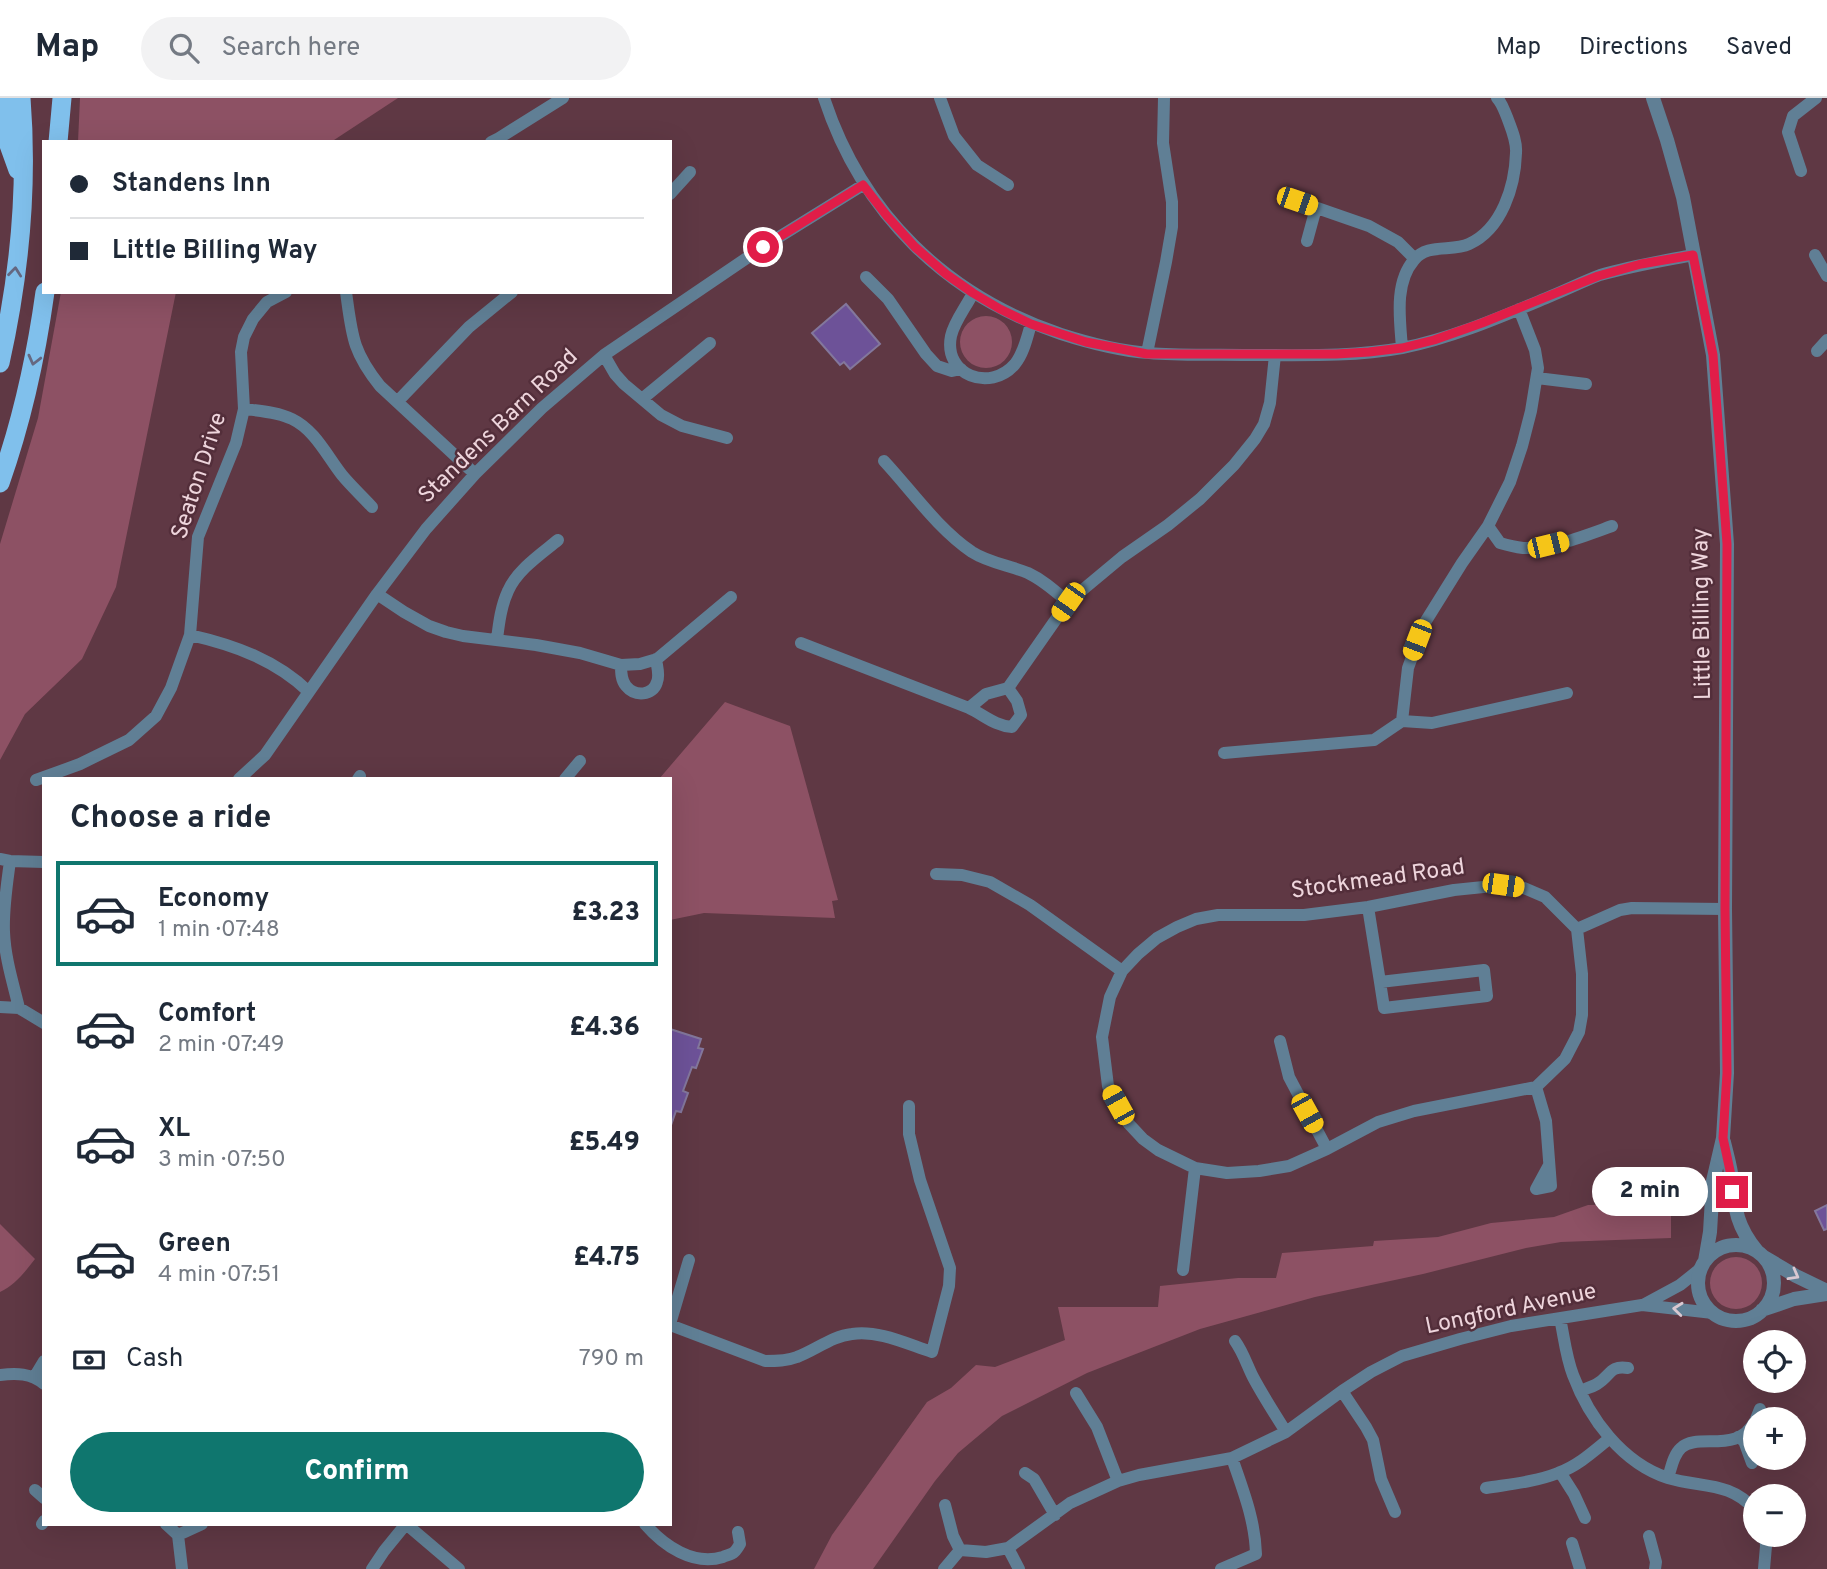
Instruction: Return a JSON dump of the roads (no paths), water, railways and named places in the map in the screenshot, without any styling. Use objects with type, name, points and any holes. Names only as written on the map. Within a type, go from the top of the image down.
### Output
[{"type":"highway","points":[[7,98],[9,145],[22,181]]},
{"type":"highway","points":[[0,363],[10,316],[16,264],[22,181],[21,98]]},
{"type":"highway","points":[[53,98],[57,140]]},
{"type":"highway","points":[[57,140],[62,98]]},
{"type":"highway","points":[[0,483],[11,452],[37,349],[46,294]]},
{"type":"highway","points":[[0,469],[11,452]]},
{"type":"street","points":[[495,140],[563,98]]},
{"type":"street","points":[[824,98],[834,131],[863,185],[915,247],[946,274],[1000,309],[1031,324],[1086,342],[1147,354],[1275,355],[1369,352],[1402,348],[1434,340],[1519,309],[1598,276],[1641,264],[1693,255]]},
{"type":"street","points":[[940,98],[954,136],[977,165],[1008,186]]},
{"type":"street","points":[[1147,354],[1172,227],[1172,202],[1163,143],[1164,98]]},
{"type":"street","points":[[1402,348],[1402,280],[1414,258],[1428,250],[1469,244],[1487,231],[1498,218],[1508,198],[1517,150],[1512,129],[1497,98]]},
{"type":"street","name":"Little Billing Way","points":[[1653,98],[1683,197],[1713,355],[1727,544],[1727,1073],[1723,1138],[1713,1181],[1710,1232],[1698,1281],[1699,1293],[1713,1313]]},
{"type":"street","points":[[1801,171],[1787,132],[1793,116],[1816,98]]},
{"type":"street","points":[[672,192],[690,172]]},
{"type":"street","name":"Standens Barn Road","points":[[241,777],[265,755],[426,528],[475,474],[542,408],[604,355],[763,247],[863,185]]},
{"type":"street","points":[[1297,201],[1369,226],[1398,242],[1414,258]]},
{"type":"street","points":[[1307,241],[1316,208]]},
{"type":"street","points":[[1815,256],[1827,275]]},
{"type":"street","points":[[866,277],[888,299],[937,366],[952,371],[961,369]]},
{"type":"street","points":[[973,293],[950,339],[951,353],[961,369],[973,378],[987,379],[1005,372],[1015,364],[1031,324]]},
{"type":"street","name":"Seaton Drive","points":[[44,777],[80,764],[129,740],[156,716],[171,688],[190,635],[198,537],[236,443],[244,409],[241,352],[244,337],[253,319],[267,302],[282,294]]},
{"type":"street","points":[[346,294],[351,332],[367,369],[380,386],[475,474]]},
{"type":"street","points":[[397,402],[469,327],[510,294]]},
{"type":"street","points":[[1402,721],[1408,668],[1424,624],[1488,526],[1510,482],[1522,446],[1537,378],[1535,350],[1519,309]]},
{"type":"street","points":[[1816,351],[1827,340]]},
{"type":"street","points":[[642,399],[710,343]]},
{"type":"street","points":[[604,355],[615,374],[661,415],[682,426],[727,438]]},
{"type":"street","points":[[969,708],[986,694],[1008,688],[1068,602],[1122,556],[1168,525],[1200,499],[1234,466],[1264,424],[1270,403],[1275,355]]},
{"type":"street","points":[[1537,378],[1586,384]]},
{"type":"street","points":[[244,409],[283,416],[303,425],[343,476],[372,507]]},
{"type":"street","points":[[884,461],[954,538],[972,552],[986,560],[1040,579],[1068,602]]},
{"type":"street","points":[[1488,526],[1500,543],[1522,548],[1586,536],[1612,526]]},
{"type":"street","points":[[496,639],[508,589],[531,561],[558,540]]},
{"type":"street","points":[[377,594],[429,626],[463,636],[580,653],[621,665],[640,664],[656,659],[732,597]]},
{"type":"street","points":[[190,635],[227,643],[257,656],[309,692]]},
{"type":"street","points":[[801,643],[979,712],[991,722],[1012,727],[1021,715],[1017,701],[1008,688]]},
{"type":"street","points":[[621,665],[621,675],[628,689],[640,694],[646,693],[656,685],[656,659]]},
{"type":"street","points":[[1224,753],[1374,740],[1402,721],[1432,723],[1567,693]]},
{"type":"street","points":[[567,777],[580,761]]},
{"type":"street","name":"Seaton Drive","points":[[36,780],[42,778]]},
{"type":"street","points":[[19,1008],[8,965],[4,933],[5,860],[42,862]]},
{"type":"street","points":[[936,874],[962,875],[990,882],[1030,905],[1122,971]]},
{"type":"street","name":"Stockmead Road","points":[[1536,1087],[1413,1111],[1378,1122],[1289,1166],[1227,1172],[1195,1168],[1158,1150],[1129,1124],[1108,1086],[1102,1037],[1110,997],[1122,971],[1157,938],[1196,919],[1218,915],[1304,915],[1368,907],[1454,890],[1503,885],[1524,888],[1545,897],[1577,929]]},
{"type":"street","points":[[1368,907],[1384,1008],[1487,996],[1484,970],[1380,982]]},
{"type":"street","points":[[1549,1164],[1546,1121],[1536,1087],[1565,1059],[1579,1032],[1582,974],[1577,929],[1632,908],[1725,909]]},
{"type":"street","points":[[0,1007],[19,1008],[42,1022]]},
{"type":"street","points":[[1280,1041],[1289,1077],[1327,1149]]},
{"type":"street","points":[[672,1325],[765,1361],[796,1358],[832,1340],[850,1334],[867,1333],[932,1352],[949,1286],[950,1268],[920,1180],[909,1134],[909,1106]]},
{"type":"street","name":"Little Billing Way","points":[[1723,1138],[1736,1213],[1747,1240],[1770,1266],[1773,1278],[1773,1289],[1762,1310]]},
{"type":"street","points":[[1182,1270],[1195,1168]]},
{"type":"street","points":[[1703,1265],[1713,1252],[1723,1247],[1746,1246],[1827,1293]]},
{"type":"street","points":[[672,1317],[689,1260]]},
{"type":"street","name":"Longford Avenue","points":[[1643,1305],[1679,1285],[1703,1265]]},
{"type":"street","points":[[1713,1313],[1733,1321],[1744,1320],[1762,1310],[1794,1299],[1827,1293]]},
{"type":"street","name":"Longford Avenue","points":[[1008,1548],[1070,1503],[1118,1481],[1232,1458],[1286,1432],[1371,1372],[1402,1356],[1510,1326],[1643,1305],[1713,1313]]},
{"type":"street","points":[[1560,1318],[1572,1373],[1593,1415],[1610,1438],[1642,1467],[1668,1478],[1729,1490],[1743,1499]]},
{"type":"street","points":[[1234,1341],[1286,1432]]},
{"type":"street","points":[[1580,1391],[1598,1384],[1618,1367],[1628,1368]]},
{"type":"street","points":[[0,1375],[13,1373],[39,1380]]},
{"type":"street","points":[[1342,1391],[1373,1440],[1381,1479],[1395,1511]]},
{"type":"street","points":[[1076,1392],[1097,1427],[1118,1481]]},
{"type":"street","points":[[1668,1478],[1681,1447],[1690,1442],[1722,1442],[1743,1434]]},
{"type":"street","points":[[1738,1437],[1743,1440]]},
{"type":"street","points":[[1486,1488],[1531,1481],[1560,1472],[1587,1457],[1610,1438]]},
{"type":"street","points":[[1232,1458],[1250,1509],[1256,1554]]},
{"type":"street","points":[[1025,1472],[1034,1479],[1055,1515]]},
{"type":"street","points":[[1560,1472],[1585,1518]]},
{"type":"street","points":[[945,1505],[953,1536],[960,1550]]},
{"type":"street","points":[[168,1526],[178,1535],[182,1569]]},
{"type":"street","points":[[178,1535],[198,1526]]},
{"type":"street","points":[[372,1569],[404,1526]]},
{"type":"street","points":[[408,1526],[459,1569]]},
{"type":"street","points":[[647,1526],[673,1549],[693,1558],[715,1559],[733,1554],[740,1544],[738,1532]]},
{"type":"street","points":[[1649,1536],[1654,1550],[1655,1569]]},
{"type":"street","points":[[1572,1543],[1580,1569]]},
{"type":"street","points":[[1763,1569],[1766,1547]]},
{"type":"street","points":[[960,1550],[986,1552],[1008,1548],[1019,1569]]},
{"type":"street","points":[[944,1569],[960,1550]]},
{"type":"street","points":[[1221,1569],[1256,1554],[1272,1554]]}]
